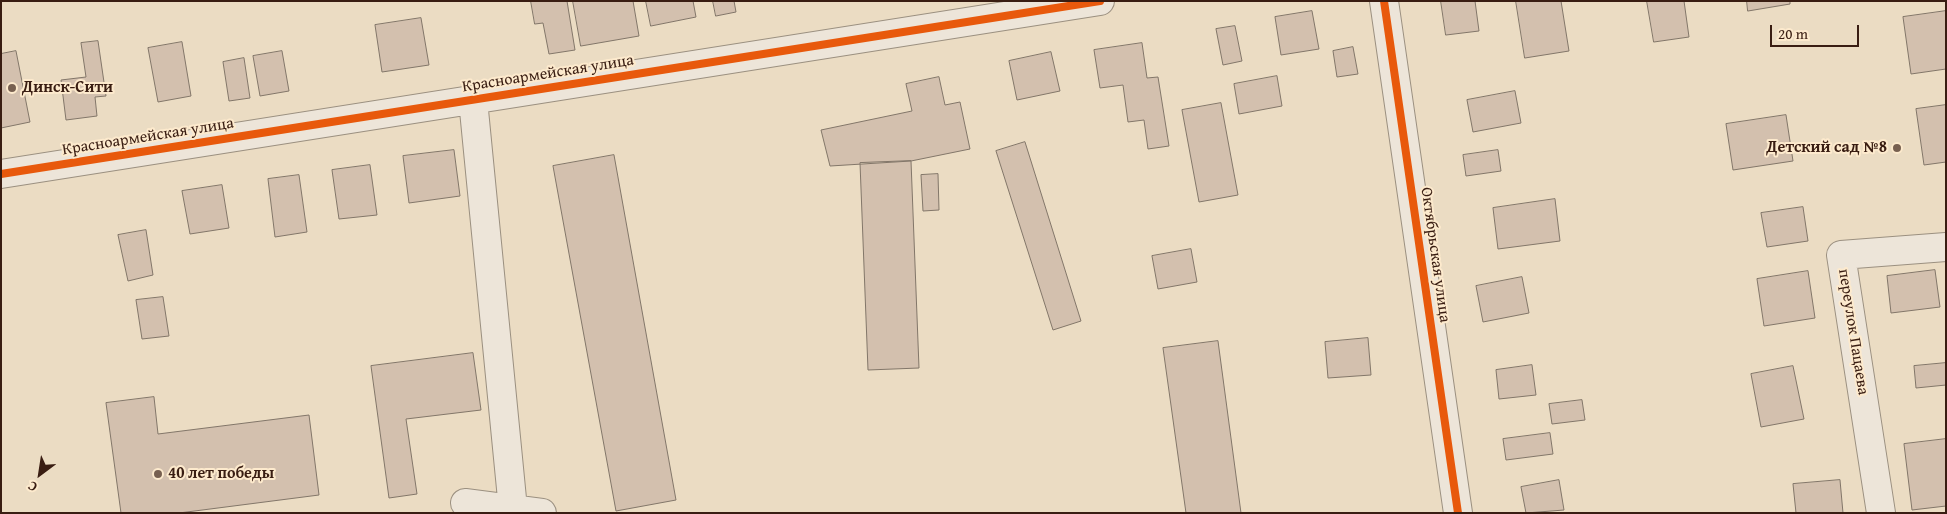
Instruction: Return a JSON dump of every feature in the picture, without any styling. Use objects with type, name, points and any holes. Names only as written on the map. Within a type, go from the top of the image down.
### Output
[{"type":"street","name":"Красноармейская улица","points":[[1,174],[1100,1]]},
{"type":"street","name":"Октябрьская улица","points":[[1384,1],[1458,513]]},
{"type":"street","points":[[473,100],[513,509]]},
{"type":"street","name":"переулок Пацаева","points":[[1881,513],[1841,255],[1946,247]]},
{"type":"street","points":[[465,503],[542,513]]},
{"type":"building","points":[[531,1],[567,1],[575,50],[549,54],[543,23],[535,24]]},
{"type":"building","points":[[573,1],[633,1],[639,36],[581,46]]},
{"type":"building","points":[[646,1],[693,1],[696,17],[651,26]]},
{"type":"building","points":[[713,1],[734,1],[736,12],[716,16]]},
{"type":"building","points":[[1441,1],[1475,1],[1479,31],[1446,35]]},
{"type":"building","points":[[1516,1],[1561,1],[1569,51],[1525,58]]},
{"type":"building","points":[[1647,1],[1684,1],[1689,37],[1654,42]]},
{"type":"building","points":[[1747,1],[1790,1],[1790,4],[1748,11]]},
{"type":"building","points":[[1312,11],[1319,49],[1281,55],[1275,17]]},
{"type":"building","points":[[1946,11],[1946,69],[1911,74],[1903,17]]},
{"type":"building","points":[[421,18],[429,65],[382,72],[375,25]]},
{"type":"building","points":[[1235,26],[1242,61],[1223,65],[1216,29]]},
{"type":"building","points":[[98,41],[106,96],[95,97],[97,116],[66,120],[61,80],[86,77],[81,43]]},
{"type":"building","points":[[182,42],[191,96],[158,102],[148,48]]},
{"type":"building","points":[[1142,43],[1147,78],[1158,77],[1169,146],[1148,149],[1144,120],[1128,122],[1123,85],[1100,88],[1094,50]]},
{"type":"building","points":[[1353,47],[1358,74],[1337,77],[1333,51]]},
{"type":"building","name":"Динск-Сити","points":[[16,51],[30,122],[1,128],[1,54]]},
{"type":"building","points":[[282,51],[289,91],[260,96],[253,56]]},
{"type":"building","points":[[1051,52],[1060,91],[1017,100],[1009,61]]},
{"type":"building","points":[[244,58],[250,98],[229,101],[223,62]]},
{"type":"building","points":[[1277,76],[1282,106],[1239,114],[1234,84]]},
{"type":"building","points":[[939,77],[945,105],[960,102],[970,149],[911,161],[830,166],[821,130],[912,111],[906,84]]},
{"type":"building","points":[[1515,91],[1521,123],[1473,132],[1467,100]]},
{"type":"building","points":[[1221,103],[1238,195],[1199,202],[1182,110]]},
{"type":"building","points":[[1946,105],[1946,162],[1924,165],[1916,109]]},
{"type":"building","points":[[1786,115],[1793,161],[1733,170],[1726,124]]},
{"type":"building","points":[[1025,142],[1081,321],[1053,330],[996,151]]},
{"type":"building","points":[[454,150],[460,196],[409,203],[403,156]]},
{"type":"building","points":[[1498,150],[1501,171],[1466,176],[1463,155]]},
{"type":"building","points":[[614,155],[676,500],[616,511],[553,166]]},
{"type":"building","points":[[911,161],[919,368],[868,370],[860,163]]},
{"type":"building","points":[[370,165],[377,215],[339,219],[332,170]]},
{"type":"building","points":[[938,174],[939,210],[923,211],[921,175]]},
{"type":"building","points":[[299,175],[307,232],[275,237],[268,179]]},
{"type":"building","points":[[222,185],[229,228],[190,234],[182,191]]},
{"type":"building","points":[[1555,199],[1560,241],[1498,249],[1493,208]]},
{"type":"building","points":[[1803,207],[1808,241],[1767,247],[1761,213]]},
{"type":"building","points":[[146,230],[153,275],[128,281],[118,235]]},
{"type":"building","points":[[1191,249],[1197,282],[1158,289],[1152,256]]},
{"type":"building","points":[[1935,270],[1940,307],[1891,313],[1887,276]]},
{"type":"building","points":[[1808,271],[1815,318],[1764,326],[1757,279]]},
{"type":"building","points":[[1522,277],[1529,313],[1483,322],[1476,286]]},
{"type":"building","points":[[163,297],[169,336],[142,339],[136,300]]},
{"type":"building","points":[[1368,338],[1371,375],[1328,378],[1325,342]]},
{"type":"building","points":[[1218,341],[1241,513],[1186,513],[1163,348]]},
{"type":"building","points":[[473,353],[481,410],[406,419],[417,494],[389,498],[371,366]]},
{"type":"building","points":[[1946,363],[1946,385],[1916,388],[1914,366]]},
{"type":"building","points":[[1532,365],[1536,395],[1499,399],[1496,370]]},
{"type":"building","points":[[1793,366],[1804,419],[1761,427],[1751,374]]},
{"type":"building","points":[[154,397],[158,434],[309,415],[319,495],[179,513],[121,513],[106,403]]},
{"type":"building","points":[[1582,400],[1585,420],[1552,424],[1549,404]]},
{"type":"building","points":[[1550,433],[1553,454],[1506,460],[1503,439]]},
{"type":"building","points":[[1946,439],[1946,506],[1912,510],[1904,444]]},
{"type":"building","points":[[1559,480],[1564,510],[1526,513],[1521,487]]},
{"type":"building","points":[[1840,480],[1843,513],[1796,513],[1793,484]]},
{"type":"cycle path","points":[[1,174],[1100,1]]},
{"type":"cycle path","points":[[1384,1],[1458,513]]},
{"type":"place","name":"Динск-Сити","points":[[12,88]]},
{"type":"place","name":"Детский сад №8","points":[[1897,148]]},
{"type":"place","name":"40 лет победы","points":[[158,474]]}]
